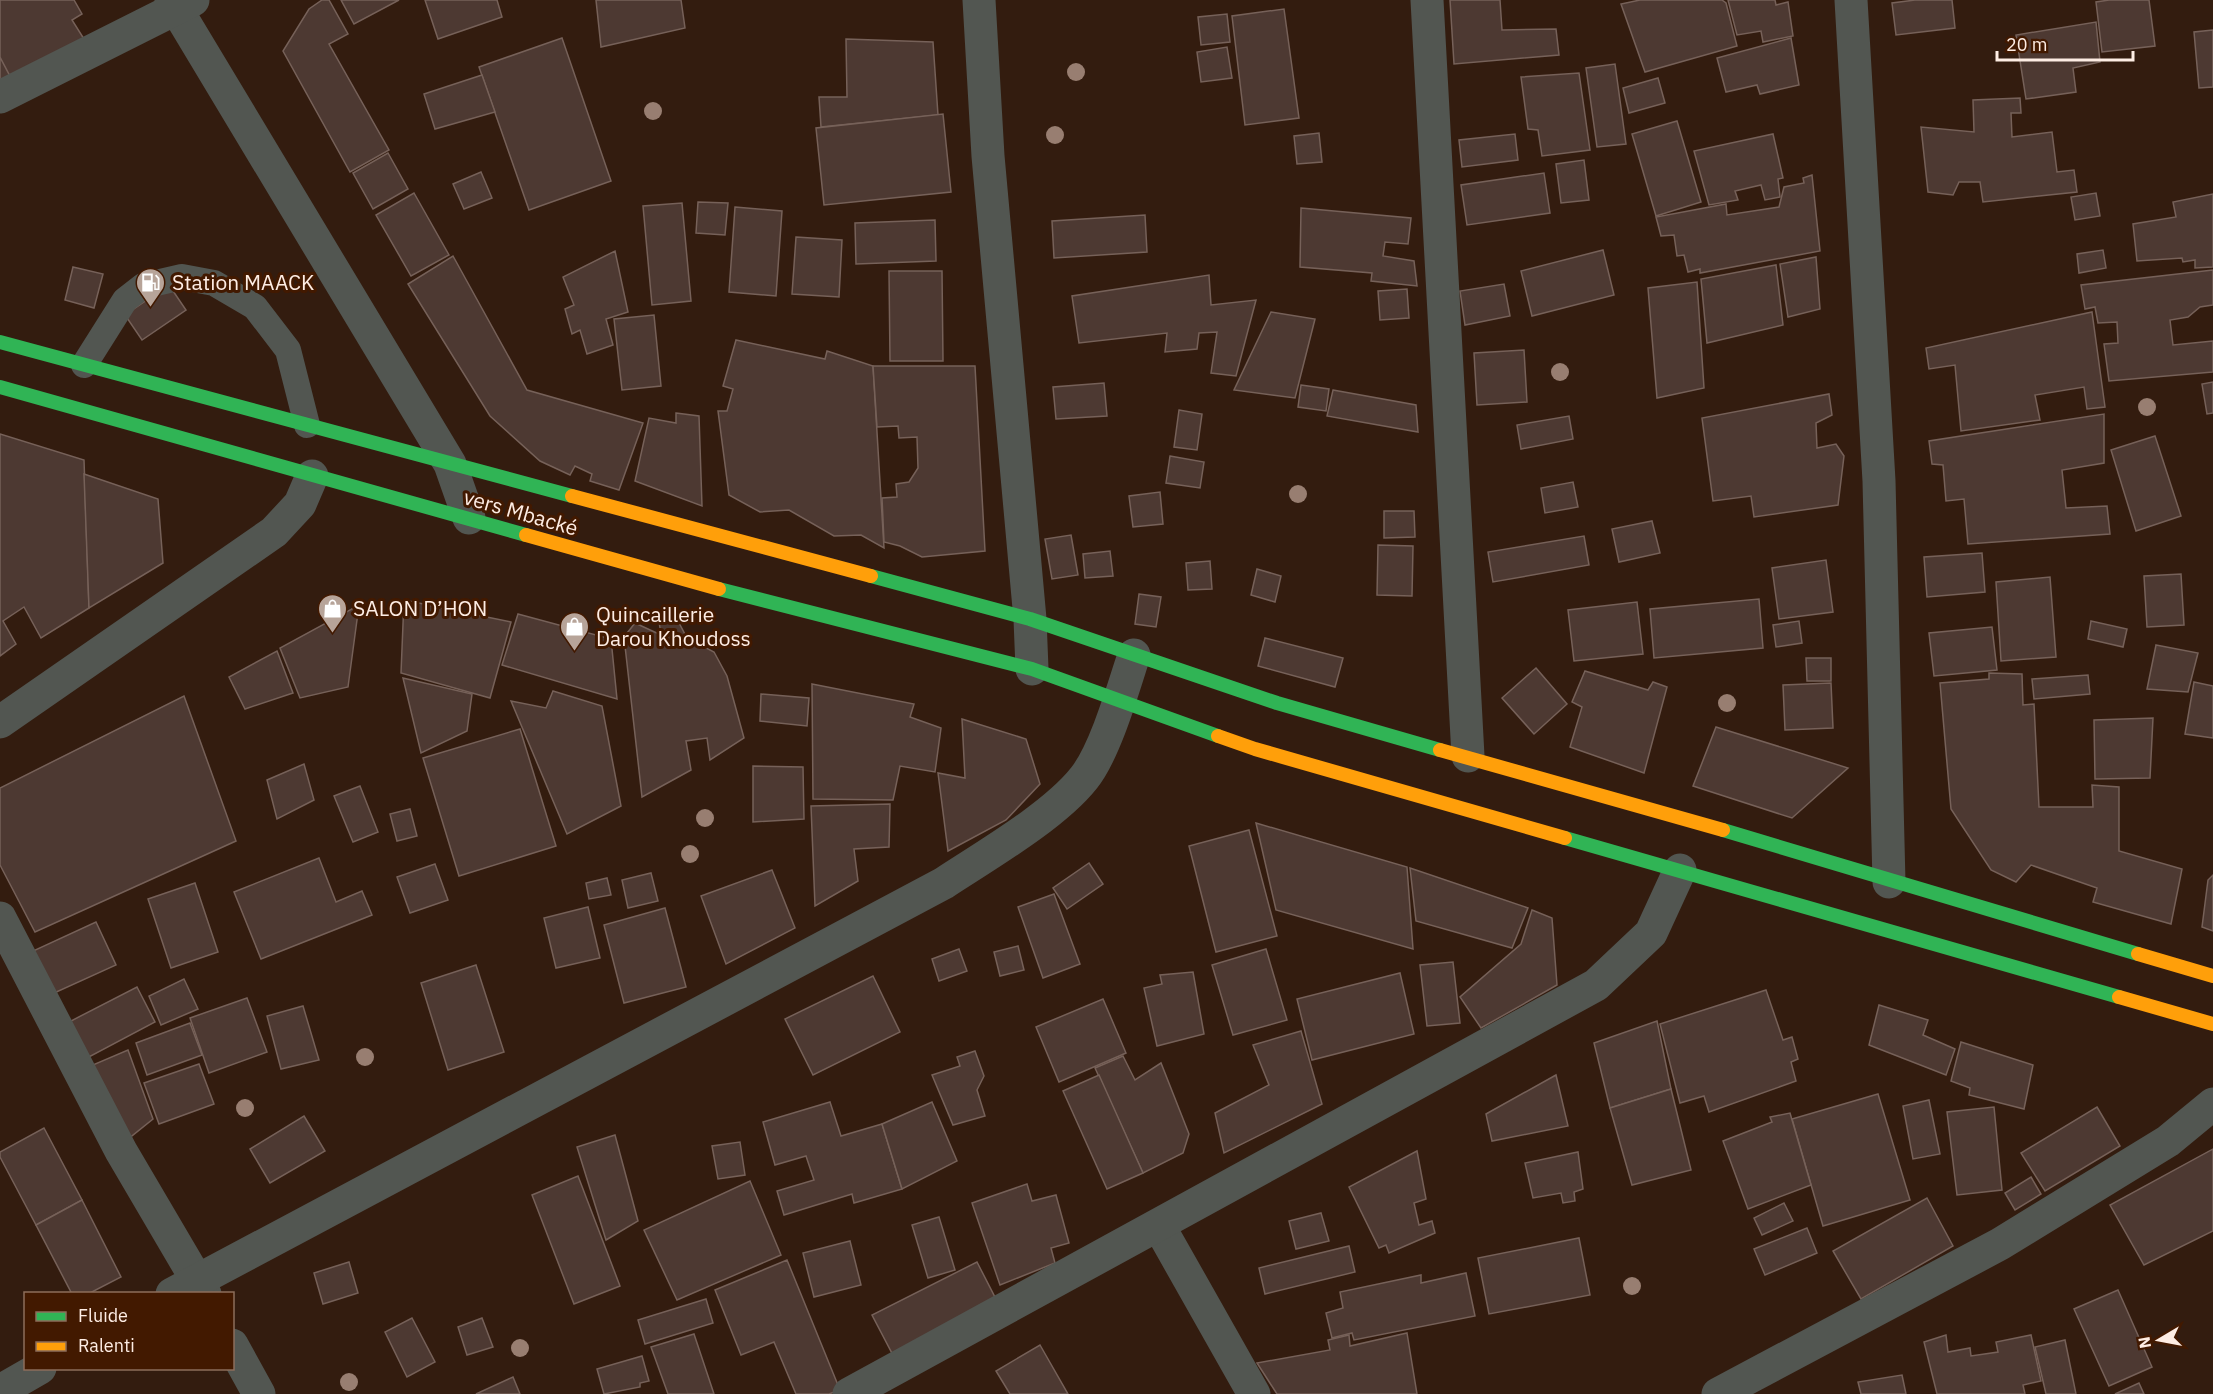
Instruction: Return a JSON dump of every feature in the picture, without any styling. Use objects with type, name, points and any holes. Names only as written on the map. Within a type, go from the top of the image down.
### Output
[{"type":"main road","name":"vers Mbacké","points":[[0,342],[1030,619],[1277,703],[1468,756],[1888,882],[2213,976]]},
{"type":"main road","name":"vers Mbacké","points":[[0,387],[710,587],[1032,669],[1255,749],[2213,1024]]},
{"type":"street","points":[[979,0],[988,156],[1030,619],[1032,669]]},
{"type":"street","points":[[1427,0],[1468,756]]},
{"type":"street","points":[[1851,0],[1879,481],[1888,882]]},
{"type":"street","points":[[0,97],[180,3],[450,464],[469,519]]},
{"type":"street","points":[[0,722],[274,532],[300,504],[312,476]]},
{"type":"street","points":[[0,918],[191,1289],[944,883],[1010,839],[1069,794],[1085,777],[1119,702],[1134,655]]},
{"type":"street","points":[[849,1394],[1596,985],[1651,933],[1680,870]]},
{"type":"street","points":[[1718,1394],[2000,1244],[2168,1141],[2213,1104]]},
{"type":"street","points":[[1159,1226],[1254,1394]]},
{"type":"street","points":[[234,1349],[259,1394]]},
{"type":"street","points":[[0,1391],[37,1370]]},
{"type":"lane","points":[[84,365],[125,300],[143,286],[182,277],[214,283],[255,307],[288,350],[307,425]]},
{"type":"building","points":[[0,0],[74,0],[82,14],[72,20],[84,39],[9,76],[0,59]]},
{"type":"building","points":[[322,0],[329,0],[348,34],[329,44],[389,150],[350,172],[283,51],[309,9]]},
{"type":"building","points":[[341,0],[399,0],[354,24]]},
{"type":"building","points":[[425,0],[497,0],[502,17],[438,39]]},
{"type":"building","points":[[596,0],[681,0],[685,28],[601,47]]},
{"type":"building","points":[[1450,0],[1500,0],[1502,30],[1556,29],[1559,55],[1454,64]]},
{"type":"building","points":[[1640,0],[1722,0],[1726,3],[1737,46],[1645,72],[1621,4]]},
{"type":"building","points":[[1728,0],[1775,0],[1776,5],[1788,2],[1793,36],[1763,42],[1761,31],[1737,35]]},
{"type":"building","points":[[1915,0],[1952,0],[1955,28],[1896,35],[1892,3]]},
{"type":"building","points":[[2149,0],[2155,46],[2102,52],[2096,2]]},
{"type":"building","points":[[1284,9],[1299,118],[1245,125],[1232,16]]},
{"type":"building","points":[[1227,14],[1230,42],[1201,45],[1198,17]]},
{"type":"building","points":[[2096,22],[2100,62],[2073,68],[2076,92],[2026,99],[2016,35]]},
{"type":"building","points":[[2213,30],[2213,87],[2199,88],[2194,32]]},
{"type":"building","points":[[562,38],[611,181],[529,210],[479,67]]},
{"type":"building","points":[[1791,38],[1799,85],[1760,94],[1757,85],[1726,92],[1717,58]]},
{"type":"building","points":[[846,39],[933,42],[938,115],[821,127],[819,97],[847,97]]},
{"type":"building","points":[[1227,47],[1232,78],[1201,82],[1197,52]]},
{"type":"building","points":[[0,57],[13,82],[0,88]]},
{"type":"building","points":[[1615,64],[1626,144],[1597,147],[1586,68]]},
{"type":"building","points":[[1579,73],[1590,150],[1542,156],[1538,130],[1528,129],[1521,77]]},
{"type":"building","points":[[482,75],[495,112],[435,129],[424,94]]},
{"type":"building","points":[[1658,78],[1665,103],[1629,113],[1623,88]]},
{"type":"building","points":[[2020,98],[2021,113],[2011,113],[2012,137],[2052,132],[2057,172],[2074,170],[2077,192],[1983,202],[1980,182],[1959,182],[1953,195],[1928,192],[1921,127],[1974,132],[1973,100]]},
{"type":"building","points":[[943,114],[951,192],[824,205],[816,128]]},
{"type":"building","points":[[1677,121],[1701,202],[1656,216],[1632,134]]},
{"type":"building","points":[[1319,133],[1322,162],[1297,164],[1294,136]]},
{"type":"building","points":[[1515,134],[1518,160],[1462,167],[1459,140]]},
{"type":"building","points":[[1773,134],[1783,178],[1778,179],[1780,197],[1765,200],[1761,185],[1735,191],[1738,200],[1709,205],[1694,151]]},
{"type":"building","points":[[388,153],[408,189],[373,209],[353,173]]},
{"type":"building","points":[[1584,160],[1589,200],[1561,203],[1556,164]]},
{"type":"building","points":[[481,172],[492,198],[464,209],[453,184]]},
{"type":"building","points":[[1544,173],[1550,213],[1467,225],[1461,185]]},
{"type":"building","points":[[1812,175],[1820,251],[1700,273],[1700,269],[1688,272],[1684,255],[1677,256],[1674,235],[1661,236],[1656,217],[1726,204],[1727,215],[1779,207],[1784,187],[1804,183],[1803,178]]},
{"type":"building","points":[[414,193],[449,255],[411,276],[376,215]]},
{"type":"building","points":[[2096,193],[2100,216],[2075,220],[2071,197]]},
{"type":"building","points":[[2213,194],[2213,267],[2195,268],[2195,260],[2183,262],[2182,258],[2137,261],[2133,224],[2176,217],[2173,202]]},
{"type":"building","points":[[698,202],[728,203],[725,235],[696,233]]},
{"type":"building","points":[[682,203],[691,301],[652,305],[643,206]]},
{"type":"building","points":[[735,207],[782,211],[776,296],[729,292]]},
{"type":"building","points":[[1301,208],[1411,218],[1408,244],[1385,242],[1383,256],[1414,261],[1417,286],[1371,281],[1372,273],[1300,267]]},
{"type":"building","points":[[1145,215],[1147,252],[1054,258],[1052,221]]},
{"type":"building","points":[[935,220],[936,261],[856,264],[855,223]]},
{"type":"building","points":[[796,237],[842,240],[839,297],[792,294]]},
{"type":"building","points":[[1603,250],[1614,295],[1532,316],[1521,271]]},
{"type":"building","points":[[2103,250],[2106,268],[2079,273],[2077,254]]},
{"type":"building","points":[[615,251],[628,312],[606,319],[613,345],[587,354],[580,330],[572,334],[565,309],[574,305],[563,277]]},
{"type":"building","points":[[453,256],[527,390],[643,423],[619,490],[590,481],[592,474],[575,466],[570,475],[540,461],[490,416],[408,284]]},
{"type":"building","points":[[1816,257],[1820,309],[1788,317],[1780,264]]},
{"type":"building","points":[[1776,265],[1783,325],[1707,343],[1701,279]]},
{"type":"building","points":[[73,267],[103,274],[94,308],[65,300]]},
{"type":"building","points":[[2213,270],[2213,305],[2200,307],[2188,317],[2170,320],[2173,345],[2213,341],[2213,372],[2109,381],[2104,344],[2118,343],[2117,322],[2098,323],[2095,307],[2085,309],[2081,285]]},
{"type":"building","points":[[889,271],[942,271],[943,361],[890,361]]},
{"type":"building","points":[[1209,275],[1211,305],[1256,300],[1236,376],[1211,373],[1217,332],[1199,333],[1197,349],[1165,352],[1167,333],[1079,343],[1072,296]]},
{"type":"building","points":[[1697,282],[1704,388],[1657,398],[1648,288]]},
{"type":"building","points":[[1504,284],[1510,316],[1465,325],[1460,291]]},
{"type":"building","points":[[169,285],[186,310],[142,340],[125,315]]},
{"type":"building","points":[[1407,289],[1409,318],[1380,320],[1378,291]]},
{"type":"building","points":[[1271,312],[1315,319],[1295,398],[1234,390]]},
{"type":"building","points":[[2092,312],[2105,407],[2087,409],[2084,387],[2035,395],[2040,420],[1961,431],[1955,365],[1929,369],[1926,348]]},
{"type":"building","points":[[654,315],[661,386],[622,390],[614,319]]},
{"type":"building","points":[[736,340],[825,359],[827,351],[873,366],[884,548],[861,535],[834,536],[789,510],[760,512],[729,495],[718,411],[727,411],[733,389],[723,386]]},
{"type":"building","points":[[1524,350],[1527,402],[1477,405],[1474,353]]},
{"type":"building","points":[[873,366],[975,366],[985,551],[922,557],[900,546],[884,542],[882,498],[897,497],[896,484],[909,482],[918,468],[917,437],[899,438],[898,426],[877,427]]},
{"type":"building","points":[[2213,382],[2213,413],[2207,414],[2202,384]]},
{"type":"building","points":[[1104,383],[1107,416],[1056,419],[1053,387]]},
{"type":"building","points":[[1301,385],[1329,389],[1326,411],[1298,407]]},
{"type":"building","points":[[1333,390],[1416,405],[1418,432],[1327,416]]},
{"type":"building","points":[[1829,394],[1832,415],[1816,423],[1817,448],[1836,444],[1844,456],[1838,505],[1754,517],[1751,496],[1713,501],[1702,418]]},
{"type":"building","points":[[1179,410],[1202,414],[1197,450],[1174,447]]},
{"type":"building","points":[[676,413],[699,416],[702,506],[635,481],[649,418],[676,423]]},
{"type":"building","points":[[2104,414],[2104,463],[2062,470],[2066,508],[2107,506],[2110,534],[1968,544],[1964,499],[1946,501],[1943,465],[1932,464],[1929,441]]},
{"type":"building","points":[[1569,416],[1573,439],[1521,449],[1517,425]]},
{"type":"building","points":[[0,434],[84,460],[89,608],[41,638],[24,607],[3,621],[16,644],[0,656]]},
{"type":"building","points":[[2155,436],[2181,516],[2136,531],[2111,450]]},
{"type":"building","points":[[1170,456],[1204,462],[1200,488],[1166,483]]},
{"type":"building","points":[[84,474],[158,499],[163,563],[89,608]]},
{"type":"building","points":[[1573,482],[1578,507],[1545,513],[1541,488]]},
{"type":"building","points":[[1160,492],[1163,524],[1133,527],[1129,496]]},
{"type":"building","points":[[1384,511],[1414,511],[1415,537],[1384,538]]},
{"type":"building","points":[[1652,521],[1660,553],[1619,562],[1612,529]]},
{"type":"building","points":[[1071,535],[1078,575],[1052,579],[1045,539]]},
{"type":"building","points":[[1584,536],[1589,565],[1493,582],[1488,552]]},
{"type":"building","points":[[1378,545],[1413,546],[1412,596],[1377,595]]},
{"type":"building","points":[[1110,551],[1113,576],[1085,578],[1083,554]]},
{"type":"building","points":[[1982,553],[1985,592],[1927,597],[1924,557]]},
{"type":"building","points":[[1826,560],[1833,612],[1779,619],[1772,568]]},
{"type":"building","points":[[1210,561],[1212,589],[1188,590],[1186,563]]},
{"type":"building","points":[[1257,569],[1281,576],[1275,602],[1251,595]]},
{"type":"building","points":[[2181,574],[2184,625],[2147,627],[2144,576]]},
{"type":"building","points":[[2050,577],[2056,657],[2001,661],[1996,582]]},
{"type":"building","points":[[1139,594],[1161,597],[1156,627],[1135,624]]},
{"type":"building","points":[[1759,599],[1763,648],[1654,658],[1650,609]]},
{"type":"building","points":[[404,600],[511,622],[490,698],[401,673]]},
{"type":"building","points":[[1637,602],[1643,654],[1574,661],[1568,610]]},
{"type":"building","points":[[359,605],[348,687],[300,698],[280,648]]},
{"type":"building","points":[[518,614],[611,639],[617,699],[502,665]]},
{"type":"building","points":[[659,621],[679,623],[687,638],[714,652],[727,676],[744,738],[710,760],[707,738],[686,741],[691,770],[642,797],[624,637],[635,623],[661,635]]},
{"type":"building","points":[[1799,621],[1802,643],[1776,647],[1773,625]]},
{"type":"building","points":[[2091,621],[2127,629],[2123,647],[2088,639]]},
{"type":"building","points":[[1992,627],[1997,670],[1934,676],[1929,633]]},
{"type":"building","points":[[1265,638],[1343,658],[1335,687],[1258,666]]},
{"type":"building","points":[[2156,645],[2198,653],[2188,692],[2147,689]]},
{"type":"building","points":[[277,651],[293,693],[245,709],[229,677]]},
{"type":"building","points":[[1806,658],[1831,658],[1831,681],[1807,681]]},
{"type":"building","points":[[1536,668],[1567,704],[1534,734],[1502,698]]},
{"type":"building","points":[[1585,671],[1648,690],[1653,682],[1667,687],[1644,773],[1570,747],[1582,707],[1572,702]]},
{"type":"building","points":[[1989,673],[2022,674],[2023,705],[2034,704],[2039,807],[2093,807],[2092,785],[2119,787],[2119,851],[2182,869],[2171,924],[2093,902],[2097,888],[2031,865],[2016,882],[1991,870],[1951,809],[1940,683],[1989,679]]},
{"type":"building","points":[[2088,675],[2090,694],[2034,699],[2032,679]]},
{"type":"building","points":[[403,678],[472,694],[467,731],[421,753]]},
{"type":"building","points":[[2194,682],[2213,686],[2213,738],[2185,734]]},
{"type":"building","points":[[1831,683],[1833,728],[1785,730],[1783,685]]},
{"type":"building","points":[[812,684],[914,704],[910,717],[941,728],[935,772],[900,766],[893,800],[813,799]]},
{"type":"building","points":[[553,691],[602,706],[621,806],[567,834],[511,701],[546,708]]},
{"type":"building","points":[[761,694],[809,698],[807,726],[760,721]]},
{"type":"building","points":[[184,696],[236,841],[35,932],[0,865],[0,788]]},
{"type":"building","points":[[2153,718],[2150,778],[2095,779],[2094,720]]},
{"type":"building","points":[[962,719],[1026,739],[1040,784],[1006,820],[948,851],[938,773],[965,778]]},
{"type":"building","points":[[1716,727],[1848,768],[1792,818],[1693,786]]},
{"type":"building","points":[[520,729],[556,846],[459,876],[423,758]]},
{"type":"building","points":[[304,764],[314,800],[277,819],[267,780]]},
{"type":"building","points":[[753,766],[803,767],[804,819],[753,822]]},
{"type":"building","points":[[360,786],[378,832],[353,842],[334,796]]},
{"type":"building","points":[[890,804],[889,847],[854,849],[858,881],[815,906],[811,806]]},
{"type":"building","points":[[410,809],[417,836],[397,841],[390,814]]},
{"type":"building","points":[[1256,823],[1407,867],[1413,949],[1276,910]]},
{"type":"building","points":[[1249,830],[1277,936],[1216,952],[1189,846]]},
{"type":"building","points":[[319,858],[336,902],[362,891],[372,915],[261,959],[234,892]]},
{"type":"building","points":[[1089,863],[1103,884],[1067,909],[1053,888]]},
{"type":"building","points":[[435,864],[448,900],[410,913],[397,877]]},
{"type":"building","points":[[1410,868],[1528,908],[1512,948],[1416,921]]},
{"type":"building","points":[[772,870],[795,928],[726,964],[701,896]]},
{"type":"building","points":[[651,873],[658,901],[628,908],[622,880]]},
{"type":"building","points":[[2213,875],[2213,931],[2202,927],[2208,880]]},
{"type":"building","points":[[607,878],[611,895],[589,899],[586,883]]},
{"type":"building","points":[[195,883],[218,952],[171,968],[148,899]]},
{"type":"building","points":[[1054,894],[1080,964],[1043,978],[1018,907]]},
{"type":"building","points":[[588,907],[600,958],[556,968],[544,918]]},
{"type":"building","points":[[665,908],[686,987],[624,1003],[604,925]]},
{"type":"building","points":[[1532,910],[1552,918],[1557,985],[1481,1028],[1460,997],[1521,944]]},
{"type":"building","points":[[96,922],[116,965],[52,994],[33,951]]},
{"type":"building","points":[[1018,946],[1024,970],[1000,976],[994,952]]},
{"type":"building","points":[[959,949],[967,971],[939,981],[932,959]]},
{"type":"building","points":[[1266,949],[1287,1020],[1233,1035],[1212,965]]},
{"type":"building","points":[[1453,962],[1460,1023],[1427,1026],[1420,965]]},
{"type":"building","points":[[476,965],[504,1052],[448,1070],[421,983]]},
{"type":"building","points":[[1193,972],[1204,1034],[1157,1046],[1144,988],[1162,984],[1160,975]]},
{"type":"building","points":[[1400,973],[1414,1034],[1312,1060],[1297,999]]},
{"type":"building","points":[[873,976],[900,1032],[813,1075],[785,1019]]},
{"type":"building","points":[[184,979],[198,1009],[161,1025],[149,996]]},
{"type":"building","points":[[137,987],[155,1022],[87,1058],[69,1022]]},
{"type":"building","points":[[1766,990],[1783,1040],[1792,1037],[1798,1059],[1791,1062],[1796,1081],[1709,1112],[1704,1096],[1680,1103],[1660,1024]]},
{"type":"building","points":[[247,998],[267,1052],[209,1073],[190,1018]]},
{"type":"building","points":[[1103,999],[1126,1053],[1059,1082],[1036,1027]]},
{"type":"building","points":[[1879,1005],[1928,1020],[1923,1035],[1955,1049],[1946,1075],[1869,1045]]},
{"type":"building","points":[[303,1006],[319,1060],[281,1069],[267,1016]]},
{"type":"building","points":[[1657,1021],[1671,1089],[1610,1108],[1594,1043]]},
{"type":"building","points":[[190,1023],[202,1055],[147,1075],[136,1043]]},
{"type":"building","points":[[1301,1031],[1322,1104],[1224,1153],[1215,1113],[1269,1085],[1253,1045]]},
{"type":"building","points":[[1961,1042],[2033,1065],[2024,1109],[1969,1095],[1970,1088],[1951,1081]]},
{"type":"building","points":[[128,1050],[153,1119],[128,1139],[88,1067]]},
{"type":"building","points":[[975,1051],[984,1076],[977,1090],[985,1116],[953,1125],[932,1075],[960,1066],[957,1057]]},
{"type":"building","points":[[1123,1056],[1135,1080],[1161,1063],[1189,1134],[1183,1153],[1143,1173],[1095,1068]]},
{"type":"building","points":[[199,1064],[214,1104],[159,1124],[144,1083]]},
{"type":"building","points":[[1099,1075],[1143,1173],[1107,1189],[1063,1091]]},
{"type":"building","points":[[1556,1075],[1568,1126],[1492,1141],[1486,1114]]},
{"type":"building","points":[[1671,1089],[1691,1170],[1632,1185],[1610,1108]]},
{"type":"building","points":[[1878,1094],[1910,1200],[1823,1226],[1792,1119]]},
{"type":"building","points":[[1929,1100],[1940,1154],[1913,1159],[1903,1106]]},
{"type":"building","points":[[830,1102],[841,1136],[882,1124],[902,1189],[854,1203],[852,1194],[784,1215],[777,1191],[814,1180],[806,1156],[775,1165],[763,1122]]},
{"type":"building","points":[[932,1102],[957,1161],[902,1189],[882,1124]]},
{"type":"building","points":[[1994,1107],[2002,1190],[1957,1195],[1947,1112]]},
{"type":"building","points":[[2097,1107],[2120,1146],[2045,1191],[2021,1153]]},
{"type":"building","points":[[1790,1113],[1811,1185],[1748,1209],[1723,1141],[1772,1122],[1770,1117]]},
{"type":"building","points":[[304,1116],[325,1151],[270,1183],[250,1149]]},
{"type":"building","points":[[44,1128],[82,1200],[36,1225],[0,1157],[0,1152]]},
{"type":"building","points":[[615,1135],[638,1221],[606,1240],[577,1147]]},
{"type":"building","points":[[740,1142],[745,1175],[718,1179],[712,1146]]},
{"type":"building","points":[[2213,1149],[2213,1231],[2144,1265],[2110,1205]]},
{"type":"building","points":[[1417,1151],[1426,1199],[1414,1203],[1419,1225],[1432,1221],[1435,1233],[1389,1253],[1386,1245],[1379,1248],[1349,1187]]},
{"type":"building","points":[[1578,1152],[1583,1189],[1574,1192],[1575,1201],[1563,1203],[1561,1193],[1533,1198],[1525,1163]]},
{"type":"building","points":[[578,1176],[620,1286],[574,1304],[532,1195]]},
{"type":"building","points":[[2031,1177],[2041,1194],[2015,1210],[2005,1193]]},
{"type":"building","points":[[750,1181],[781,1255],[677,1300],[644,1230]]},
{"type":"building","points":[[1027,1184],[1032,1201],[1056,1195],[1069,1243],[1051,1248],[1055,1263],[1000,1285],[972,1203]]},
{"type":"building","points":[[1927,1198],[1953,1246],[1861,1299],[1833,1251]]},
{"type":"building","points":[[82,1200],[121,1277],[92,1292],[71,1292],[36,1225]]},
{"type":"building","points":[[1784,1203],[1793,1221],[1762,1235],[1754,1218]]},
{"type":"building","points":[[1321,1213],[1329,1241],[1296,1249],[1289,1221]]},
{"type":"building","points":[[939,1217],[955,1270],[928,1278],[912,1225]]},
{"type":"building","points":[[1807,1228],[1817,1253],[1765,1275],[1754,1249]]},
{"type":"building","points":[[1579,1238],[1590,1295],[1489,1314],[1478,1258]]},
{"type":"building","points":[[850,1241],[861,1285],[814,1297],[803,1253]]},
{"type":"building","points":[[1349,1246],[1355,1272],[1265,1294],[1259,1268]]},
{"type":"building","points":[[787,1260],[840,1390],[829,1394],[796,1394],[774,1342],[741,1355],[715,1290]]},
{"type":"building","points":[[349,1262],[358,1293],[323,1304],[314,1273]]},
{"type":"building","points":[[977,1262],[999,1305],[895,1359],[872,1315]]},
{"type":"building","points":[[1466,1273],[1475,1316],[1354,1340],[1352,1333],[1332,1338],[1326,1313],[1343,1308],[1340,1292],[1421,1275],[1421,1283]]},
{"type":"building","points":[[2118,1290],[2152,1367],[2109,1386],[2074,1309]]},
{"type":"building","points":[[706,1299],[713,1323],[645,1344],[638,1320]]},
{"type":"building","points":[[412,1318],[435,1362],[407,1377],[385,1332]]},
{"type":"building","points":[[482,1318],[493,1347],[467,1355],[458,1327]]},
{"type":"building","points":[[1407,1333],[1417,1394],[1277,1394],[1257,1363],[1330,1350],[1328,1340],[1349,1335],[1350,1346]]},
{"type":"building","points":[[694,1334],[714,1394],[668,1394],[651,1347]]},
{"type":"building","points":[[1946,1335],[1948,1352],[1970,1348],[1971,1356],[1998,1352],[1996,1342],[2031,1335],[2041,1381],[2023,1385],[2025,1394],[1937,1394],[1924,1342]]},
{"type":"building","points":[[2065,1340],[2076,1394],[2046,1394],[2035,1347]]},
{"type":"building","points":[[1040,1345],[1068,1394],[1010,1394],[996,1371]]},
{"type":"building","points":[[642,1356],[649,1381],[640,1383],[640,1387],[604,1394],[597,1369]]},
{"type":"building","points":[[1902,1375],[1906,1394],[1861,1394],[1858,1382]]},
{"type":"building","points":[[513,1377],[520,1394],[476,1394]]},
{"type":"building","points":[[2139,1383],[2144,1394],[2115,1394]]},
{"type":"traffic: fast","points":[[0,342],[572,496]]},
{"type":"traffic: fast","points":[[0,387],[526,535]]},
{"type":"traffic: fast","points":[[871,576],[1030,619],[1277,703],[1440,750]]},
{"type":"traffic: fast","points":[[719,589],[1032,669],[1218,736]]},
{"type":"traffic: fast","points":[[1723,830],[2138,954]]},
{"type":"traffic: fast","points":[[1565,838],[2119,997]]},
{"type":"traffic: slow","points":[[572,496],[871,576]]},
{"type":"traffic: slow","points":[[526,535],[719,589]]},
{"type":"traffic: slow","points":[[1218,736],[1255,749],[1565,838]]},
{"type":"traffic: slow","points":[[1440,750],[1723,830]]},
{"type":"traffic: slow","points":[[2138,954],[2213,976]]},
{"type":"traffic: slow","points":[[2119,997],[2213,1024]]},
{"type":"place","name":"Station MAACK","points":[[151,308]]},
{"type":"place","name":"SALON D’HON","points":[[332,634]]},
{"type":"place","name":"Quincaillerie Darou Khoudoss","points":[[575,652]]}]
